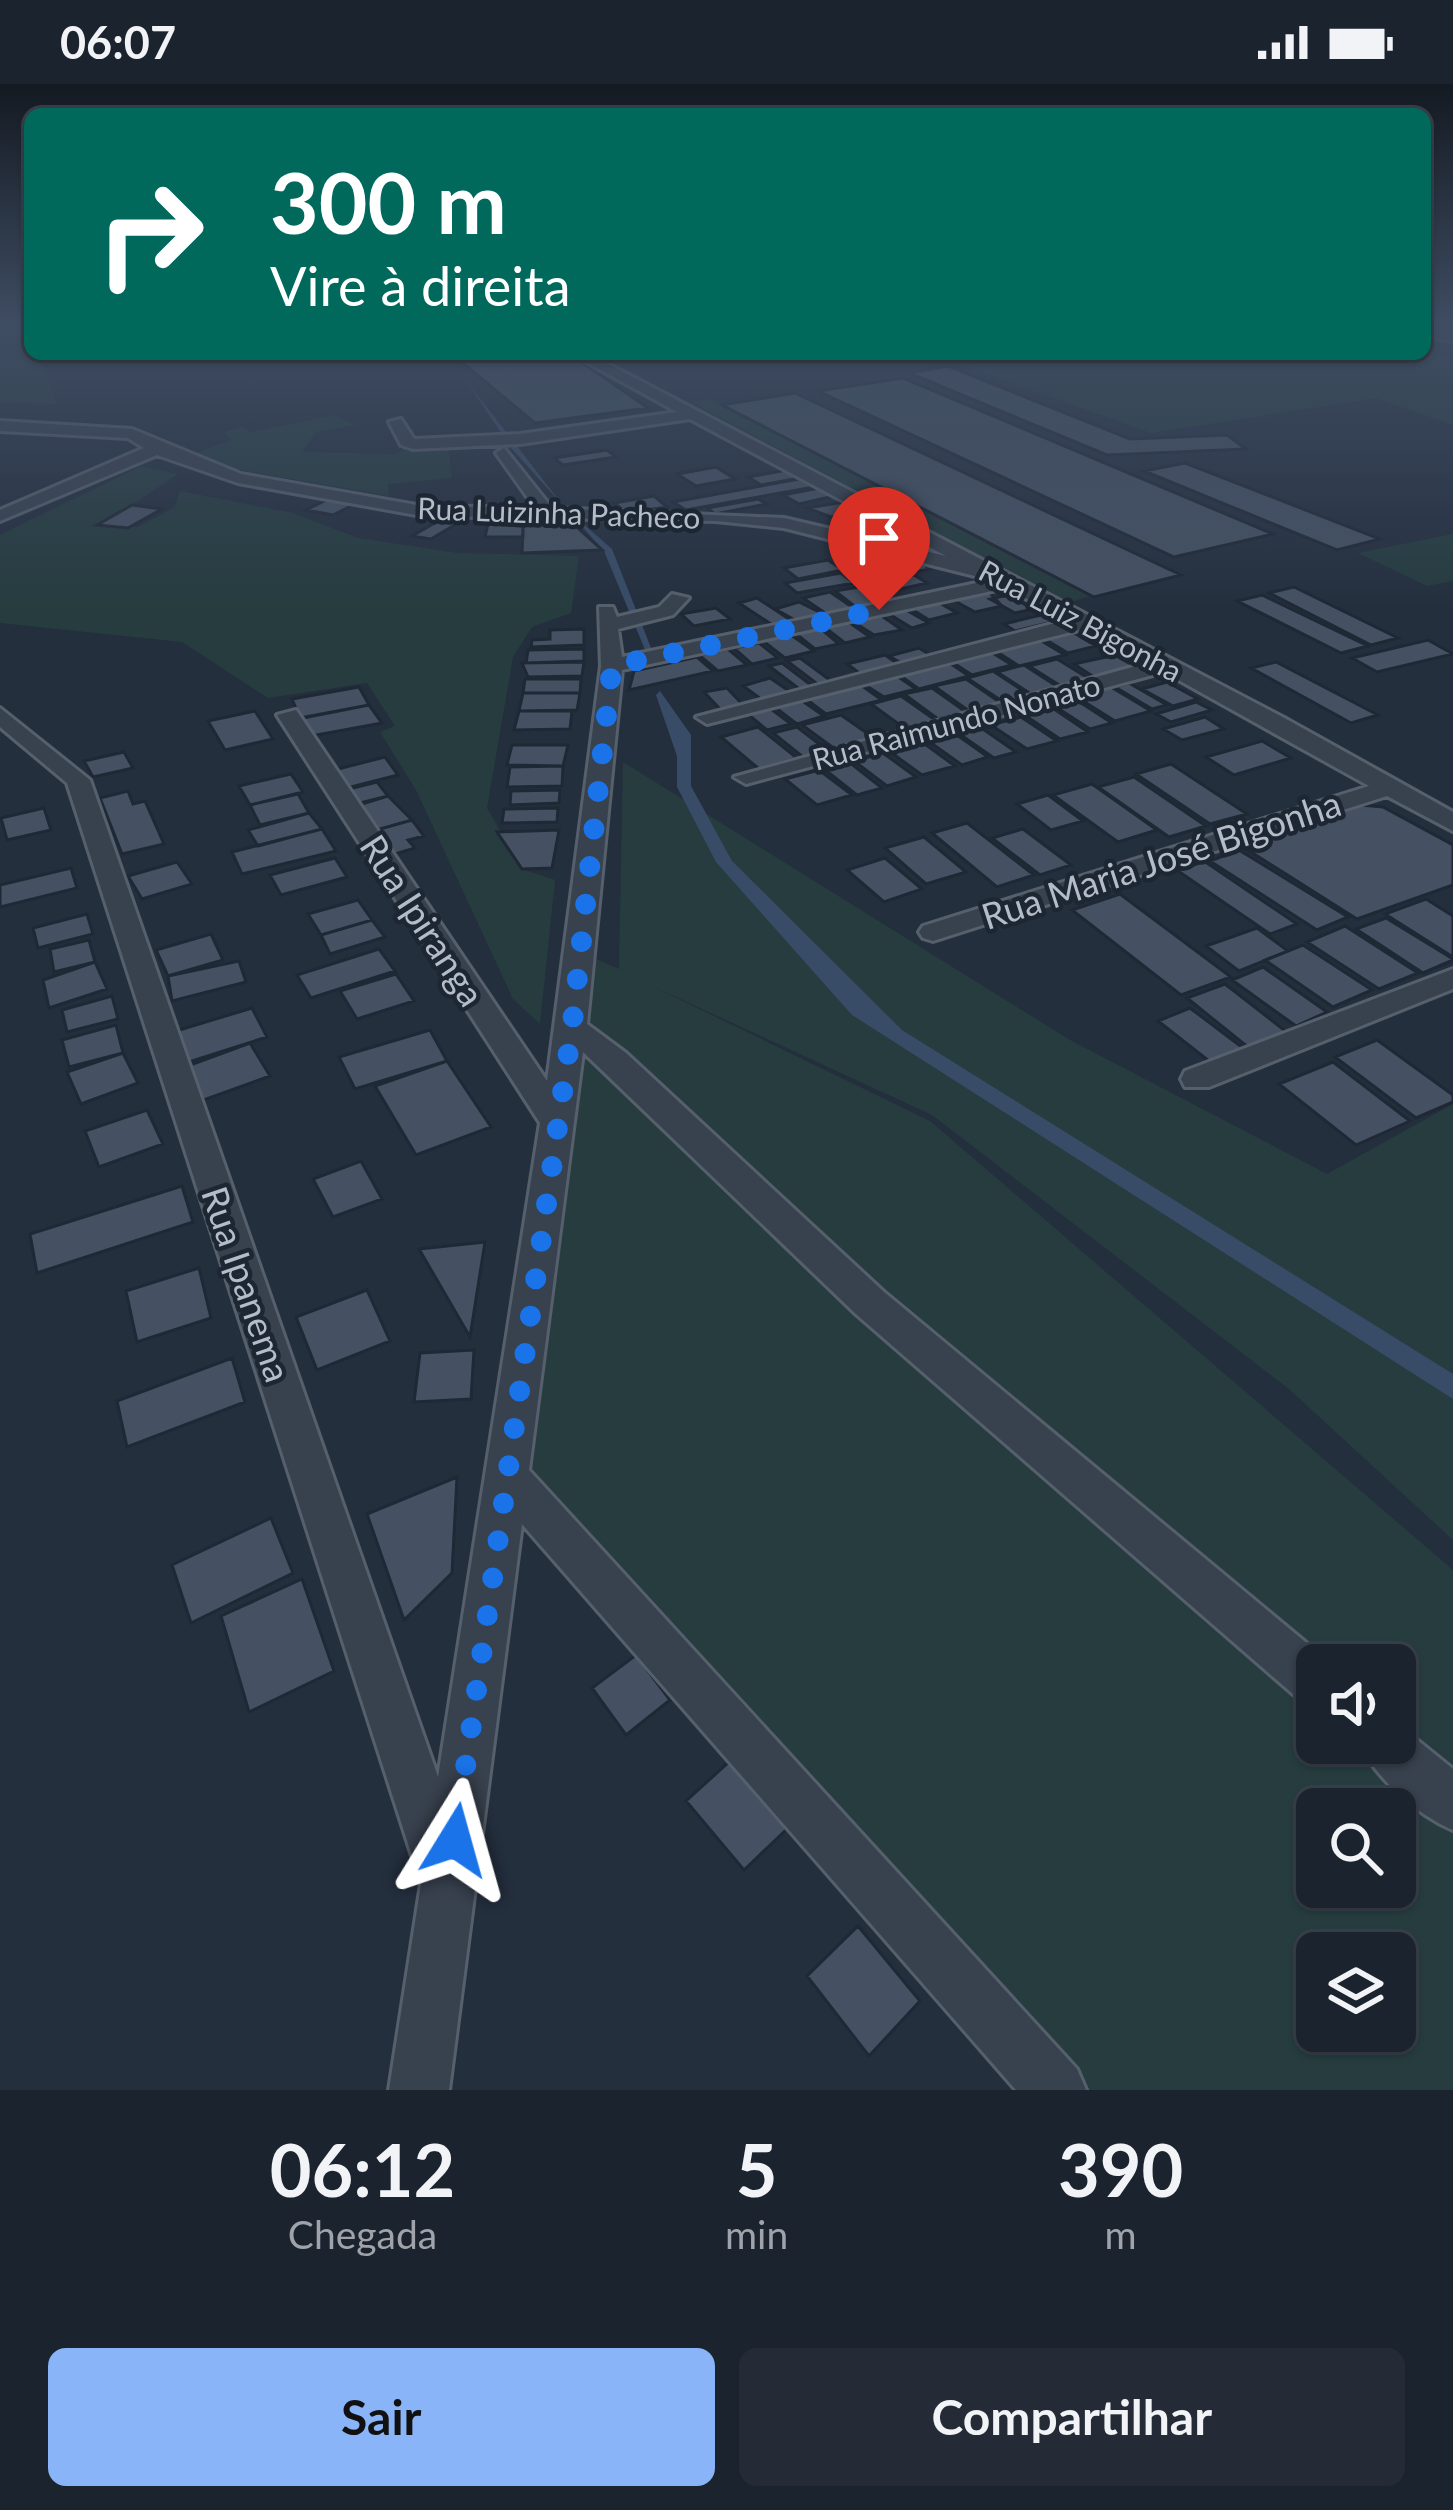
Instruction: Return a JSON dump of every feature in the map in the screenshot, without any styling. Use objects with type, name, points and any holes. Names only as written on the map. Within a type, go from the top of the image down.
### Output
[{"type":"street","points":[[396,422],[409,443],[520,440],[648,421]]},
{"type":"street","name":"Rua Luiz Bigonha","points":[[704,421],[1453,823]]},
{"type":"street","name":"Rua Luizinha Pacheco","points":[[0,426],[131,434],[156,449],[238,478],[422,511],[550,517],[716,516],[784,523],[1000,577]]},
{"type":"street","points":[[0,516],[156,449]]},
{"type":"street","points":[[504,453],[550,517]]},
{"type":"street","points":[[612,666],[1000,577]]},
{"type":"street","points":[[419,2090],[572,1027],[612,666],[622,618],[666,611],[679,598]]},
{"type":"street","points":[[706,717],[1085,622]]},
{"type":"street","name":"Rua Raimundo Nonato","points":[[746,777],[1166,665]]},
{"type":"street","name":"Rua Ipiranga","points":[[288,715],[558,1124]]},
{"type":"street","name":"Rua Ipanema","points":[[4,720],[78,780],[449,1885]]},
{"type":"street","name":"Rua Maria José Bigonha","points":[[932,932],[1390,787]]},
{"type":"street","points":[[1197,1079],[1453,978]]},
{"type":"street","points":[[572,1027],[615,1060],[870,1303],[1296,1665]]},
{"type":"street","points":[[507,1475],[1056,2090]]},
{"type":"street","points":[[1408,1764],[1453,1804]]},
{"type":"green space","points":[[307,421],[346,421],[354,425],[316,432],[302,452],[397,454],[405,448],[448,446],[452,478],[388,484],[389,496],[236,469],[194,454],[231,440],[224,432],[242,427],[251,432]]},
{"type":"green space","points":[[726,421],[752,421],[1090,596],[1067,603]]},
{"type":"green space","points":[[1117,421],[1231,421],[1151,433]]},
{"type":"green space","points":[[141,466],[178,474],[99,527],[138,527],[175,507],[180,491],[293,513],[358,538],[457,553],[579,556],[571,613],[532,627],[513,657],[487,808],[522,869],[555,880],[540,1024],[513,999],[416,790],[380,732],[395,726],[367,683],[268,698],[182,642],[0,623],[0,535]]},
{"type":"green space","points":[[1453,534],[1453,581],[1427,586],[1358,553]]},
{"type":"green space","points":[[623,762],[1070,1040],[1327,1174],[1453,1104],[1453,1540],[1289,1389],[932,1115],[648,984],[930,1121],[1453,1570],[1453,2090],[1073,2090],[524,1478],[596,959],[619,969]]},
{"type":"water","points":[[493,421],[562,505],[512,449]]},
{"type":"water","points":[[565,508],[612,549],[651,648],[646,652],[604,551]]},
{"type":"water","points":[[660,691],[691,735],[691,786],[732,861],[902,1030],[1453,1374],[1453,1399],[852,1015],[716,862],[677,787],[677,756],[656,695]]},
{"type":"building","points":[[752,421],[854,421],[1181,575],[1094,597]]},
{"type":"building","points":[[882,421],[1004,421],[1273,534],[1174,557]]},
{"type":"building","points":[[1024,421],[1084,421],[1130,439],[1227,435],[1246,449],[1107,455]]},
{"type":"building","points":[[607,450],[616,457],[563,465],[554,458]]},
{"type":"building","points":[[1185,463],[1380,539],[1337,550],[1144,471]]},
{"type":"building","points":[[716,467],[735,479],[696,486],[677,474]]},
{"type":"building","points":[[787,470],[800,478],[761,485],[748,477]]},
{"type":"building","points":[[799,479],[814,487],[686,510],[673,502]]},
{"type":"building","points":[[819,488],[834,496],[799,504],[783,495]]},
{"type":"building","points":[[654,496],[667,507],[627,513],[614,503]]},
{"type":"building","points":[[330,498],[357,503],[333,515],[306,510]]},
{"type":"building","points":[[758,499],[767,504],[715,514],[707,508]]},
{"type":"building","points":[[844,502],[861,512],[831,517],[807,508]]},
{"type":"building","points":[[132,505],[162,509],[128,528],[97,525]]},
{"type":"building","points":[[440,520],[458,523],[431,539],[412,536]]},
{"type":"building","points":[[874,520],[893,531],[858,538],[827,530]]},
{"type":"building","points":[[534,521],[570,521],[602,550],[522,553],[523,526]]},
{"type":"building","points":[[488,524],[523,526],[523,537],[485,537]]},
{"type":"building","points":[[901,532],[925,547],[910,550],[873,541]]},
{"type":"building","points":[[871,551],[888,560],[858,567],[841,558]]},
{"type":"building","points":[[915,558],[930,569],[887,577],[872,566]]},
{"type":"building","points":[[828,560],[843,570],[798,579],[784,568]]},
{"type":"building","points":[[841,573],[854,583],[797,593],[785,583]]},
{"type":"building","points":[[914,575],[927,583],[874,595],[861,586]]},
{"type":"building","points":[[859,587],[886,607],[862,612],[835,591]]},
{"type":"building","points":[[1294,587],[1398,638],[1371,645],[1269,593]]},
{"type":"building","points":[[988,591],[1002,606],[975,612],[953,600]]},
{"type":"building","points":[[830,592],[855,609],[828,615],[803,598]]},
{"type":"building","points":[[1008,595],[1033,609],[1015,613],[990,599]]},
{"type":"building","points":[[1262,595],[1368,646],[1341,653],[1237,601]]},
{"type":"building","points":[[757,598],[795,623],[777,628],[739,603]]},
{"type":"building","points":[[799,602],[827,616],[802,624],[775,609]]},
{"type":"building","points":[[938,602],[957,613],[929,620],[910,608]]},
{"type":"building","points":[[716,608],[730,619],[694,626],[681,614]]},
{"type":"building","points":[[906,610],[929,623],[912,628],[889,614]]},
{"type":"building","points":[[879,614],[902,630],[874,635],[852,621]]},
{"type":"building","points":[[1045,614],[1056,621],[1015,631],[1004,624]]},
{"type":"building","points":[[847,621],[870,637],[845,643],[823,626]]},
{"type":"building","points":[[820,628],[839,644],[815,649],[795,633]]},
{"type":"building","points":[[584,629],[584,645],[531,647],[532,640],[550,639],[550,630]]},
{"type":"building","points":[[1071,631],[1096,646],[1068,653],[1043,638]]},
{"type":"building","points":[[791,635],[814,651],[785,658],[763,641]]},
{"type":"building","points":[[1040,640],[1065,655],[1019,666],[994,650]]},
{"type":"building","points":[[1428,640],[1453,654],[1377,672],[1352,658]]},
{"type":"building","points":[[759,643],[778,658],[752,664],[734,648]]},
{"type":"building","points":[[919,648],[932,656],[903,664],[889,656]]},
{"type":"building","points":[[584,649],[584,661],[526,663],[528,650]]},
{"type":"building","points":[[728,649],[747,665],[718,671],[699,655]]},
{"type":"building","points":[[991,652],[1012,665],[972,675],[952,662]]},
{"type":"building","points":[[885,655],[901,666],[862,675],[847,664]]},
{"type":"building","points":[[1115,655],[1139,669],[1097,679],[1074,664]]},
{"type":"building","points":[[697,657],[713,671],[629,690],[634,671]]},
{"type":"building","points":[[800,658],[834,683],[820,686],[787,661]]},
{"type":"building","points":[[1057,659],[1093,681],[1064,688],[1029,666]]},
{"type":"building","points":[[584,662],[582,676],[528,677],[522,663]]},
{"type":"building","points":[[948,662],[969,676],[919,689],[898,674]]},
{"type":"building","points":[[1276,662],[1378,715],[1351,723],[1251,668]]},
{"type":"building","points":[[782,663],[815,688],[802,691],[769,666]]},
{"type":"building","points":[[1024,665],[1061,689],[1034,696],[997,672]]},
{"type":"building","points":[[993,671],[1031,696],[1005,703],[967,678]]},
{"type":"building","points":[[894,674],[916,689],[884,697],[862,683]]},
{"type":"building","points":[[770,678],[792,693],[764,701],[743,686]]},
{"type":"building","points":[[525,679],[581,679],[580,693],[523,693]]},
{"type":"building","points":[[966,679],[1001,703],[969,711],[934,686]]},
{"type":"building","points":[[1167,682],[1198,699],[1173,706],[1142,689]]},
{"type":"building","points":[[858,683],[882,700],[826,714],[802,696]]},
{"type":"building","points":[[1129,683],[1167,705],[1152,709],[1115,687]]},
{"type":"building","points":[[359,687],[369,705],[300,718],[292,699]]},
{"type":"building","points":[[1111,687],[1151,711],[1115,721],[1075,696]]},
{"type":"building","points":[[727,688],[743,705],[720,709],[704,692]]},
{"type":"building","points":[[932,688],[966,712],[938,719],[904,694]]},
{"type":"building","points":[[523,693],[580,693],[577,710],[519,711]]},
{"type":"building","points":[[901,696],[938,722],[907,730],[871,704]]},
{"type":"building","points":[[798,698],[824,716],[797,724],[772,705]]},
{"type":"building","points":[[1078,701],[1112,723],[1090,729],[1056,707]]},
{"type":"building","points":[[1196,702],[1212,710],[1171,722],[1156,714]]},
{"type":"building","points":[[369,705],[382,723],[306,737],[298,719]]},
{"type":"building","points":[[767,706],[791,724],[767,730],[744,711]]},
{"type":"building","points":[[1054,709],[1088,732],[1060,739],[1026,716]]},
{"type":"building","points":[[255,711],[273,739],[225,750],[208,721]]},
{"type":"building","points":[[519,711],[572,711],[570,729],[514,730]]},
{"type":"building","points":[[841,715],[874,738],[835,749],[802,725]]},
{"type":"building","points":[[1021,717],[1057,741],[1027,749],[991,725]]},
{"type":"building","points":[[1205,717],[1224,729],[1182,740],[1163,729]]},
{"type":"building","points":[[758,727],[797,758],[759,769],[721,737]]},
{"type":"building","points":[[797,727],[827,750],[803,757],[773,733]]},
{"type":"building","points":[[980,727],[1016,752],[994,758],[958,733]]},
{"type":"building","points":[[957,735],[988,757],[962,765],[931,743]]},
{"type":"building","points":[[1262,741],[1291,758],[1234,775],[1206,757]]},
{"type":"building","points":[[922,742],[955,766],[922,775],[889,751]]},
{"type":"building","points":[[512,745],[568,745],[563,766],[507,765]]},
{"type":"building","points":[[124,752],[133,768],[93,777],[84,761]]},
{"type":"building","points":[[883,753],[916,777],[887,786],[854,761]]},
{"type":"building","points":[[385,757],[398,775],[347,788],[334,770]]},
{"type":"building","points":[[849,762],[882,788],[857,795],[824,769]]},
{"type":"building","points":[[1171,764],[1247,814],[1210,824],[1136,774]]},
{"type":"building","points":[[563,766],[562,786],[507,787],[510,767]]},
{"type":"building","points":[[819,770],[852,795],[817,805],[785,779]]},
{"type":"building","points":[[291,774],[303,792],[250,805],[239,786]]},
{"type":"building","points":[[1134,777],[1206,826],[1169,837],[1098,787]]},
{"type":"building","points":[[377,782],[388,796],[356,804],[345,790]]},
{"type":"building","points":[[1092,784],[1157,830],[1118,842],[1053,795]]},
{"type":"building","points":[[560,790],[559,803],[510,805],[511,791]]},
{"type":"building","points":[[128,791],[133,804],[145,801],[164,844],[122,854],[100,798]]},
{"type":"building","points":[[298,794],[309,813],[260,825],[250,805]]},
{"type":"building","points":[[1048,795],[1083,821],[1051,830],[1017,804]]},
{"type":"building","points":[[388,796],[412,820],[373,831],[355,806]]},
{"type":"building","points":[[1361,805],[1383,807],[1453,845],[1453,885],[1357,919],[1243,847]]},
{"type":"building","points":[[44,808],[51,830],[7,840],[1,818]]},
{"type":"building","points":[[558,808],[557,822],[502,823],[504,809]]},
{"type":"building","points":[[309,813],[322,829],[258,846],[248,830]]},
{"type":"building","points":[[412,820],[424,836],[408,840],[415,848],[392,855],[373,831]]},
{"type":"building","points":[[967,823],[1034,875],[997,887],[932,833]]},
{"type":"building","points":[[322,829],[336,851],[242,874],[232,852]]},
{"type":"building","points":[[1023,829],[1071,865],[1040,875],[992,838]]},
{"type":"building","points":[[559,830],[552,868],[522,869],[497,832]]},
{"type":"building","points":[[924,837],[966,872],[926,884],[885,848]]},
{"type":"building","points":[[1239,850],[1348,917],[1317,930],[1210,861]]},
{"type":"building","points":[[335,858],[347,877],[281,895],[270,875]]},
{"type":"building","points":[[885,858],[922,889],[884,902],[847,870]]},
{"type":"building","points":[[1204,861],[1297,924],[1270,934],[1178,871]]},
{"type":"building","points":[[177,862],[192,884],[142,899],[128,876]]},
{"type":"building","points":[[71,868],[77,888],[0,907],[0,885]]},
{"type":"building","points":[[1120,894],[1231,977],[1181,995],[1072,910]]},
{"type":"building","points":[[1426,899],[1453,916],[1453,957],[1385,914]]},
{"type":"building","points":[[358,900],[372,920],[321,935],[308,914]]},
{"type":"building","points":[[87,914],[93,934],[38,948],[33,928]]},
{"type":"building","points":[[1386,918],[1453,960],[1423,973],[1356,929]]},
{"type":"building","points":[[372,920],[385,937],[330,954],[321,935]]},
{"type":"building","points":[[1345,926],[1418,973],[1379,989],[1307,942]]},
{"type":"building","points":[[1257,928],[1288,951],[1239,971],[1206,946]]},
{"type":"building","points":[[211,934],[223,960],[168,976],[156,950]]},
{"type":"building","points":[[89,940],[95,962],[54,972],[50,949]]},
{"type":"building","points":[[1303,945],[1372,990],[1333,1007],[1265,960]]},
{"type":"building","points":[[379,949],[395,971],[311,998],[297,975]]},
{"type":"building","points":[[239,961],[246,982],[172,1001],[168,976]]},
{"type":"building","points":[[95,962],[107,989],[49,1008],[43,980]]},
{"type":"building","points":[[1263,967],[1327,1012],[1296,1026],[1232,980]]},
{"type":"building","points":[[396,974],[414,1001],[357,1019],[340,991]]},
{"type":"building","points":[[1225,984],[1288,1033],[1249,1048],[1187,998]]},
{"type":"building","points":[[112,996],[118,1019],[67,1032],[62,1010]]},
{"type":"building","points":[[252,1008],[267,1037],[189,1062],[176,1031]]},
{"type":"building","points":[[1190,1008],[1247,1051],[1214,1065],[1158,1021]]},
{"type":"building","points":[[116,1025],[123,1053],[69,1067],[62,1040]]},
{"type":"building","points":[[430,1030],[447,1061],[355,1089],[339,1057]]},
{"type":"building","points":[[1377,1040],[1453,1095],[1453,1102],[1416,1118],[1335,1057]]},
{"type":"building","points":[[250,1043],[270,1076],[201,1101],[182,1068]]},
{"type":"building","points":[[123,1053],[138,1083],[81,1104],[67,1072]]},
{"type":"building","points":[[447,1061],[491,1127],[416,1155],[375,1086]]},
{"type":"building","points":[[1333,1062],[1410,1121],[1356,1145],[1279,1084]]},
{"type":"building","points":[[147,1110],[163,1144],[99,1167],[85,1131]]},
{"type":"building","points":[[361,1161],[382,1199],[333,1217],[313,1179]]},
{"type":"building","points":[[182,1186],[193,1222],[37,1273],[30,1234]]},
{"type":"building","points":[[485,1242],[470,1337],[419,1249]]},
{"type":"building","points":[[199,1268],[211,1318],[137,1342],[126,1291]]},
{"type":"building","points":[[367,1290],[390,1341],[317,1370],[296,1317]]},
{"type":"building","points":[[474,1350],[471,1399],[414,1402],[420,1353]]},
{"type":"building","points":[[232,1358],[245,1402],[127,1447],[117,1401]]},
{"type":"building","points":[[457,1477],[452,1573],[404,1620],[367,1514]]},
{"type":"building","points":[[271,1518],[293,1573],[191,1623],[172,1565]]},
{"type":"building","points":[[302,1579],[334,1671],[249,1712],[221,1616]]},
{"type":"building","points":[[636,1655],[670,1700],[626,1735],[592,1688]]},
{"type":"building","points":[[730,1761],[788,1828],[744,1870],[686,1801]]},
{"type":"building","points":[[858,1926],[920,2001],[869,2056],[807,1976]]},
{"type":"route","points":[[455,1840],[572,1027],[612,666],[879,610]]}]
